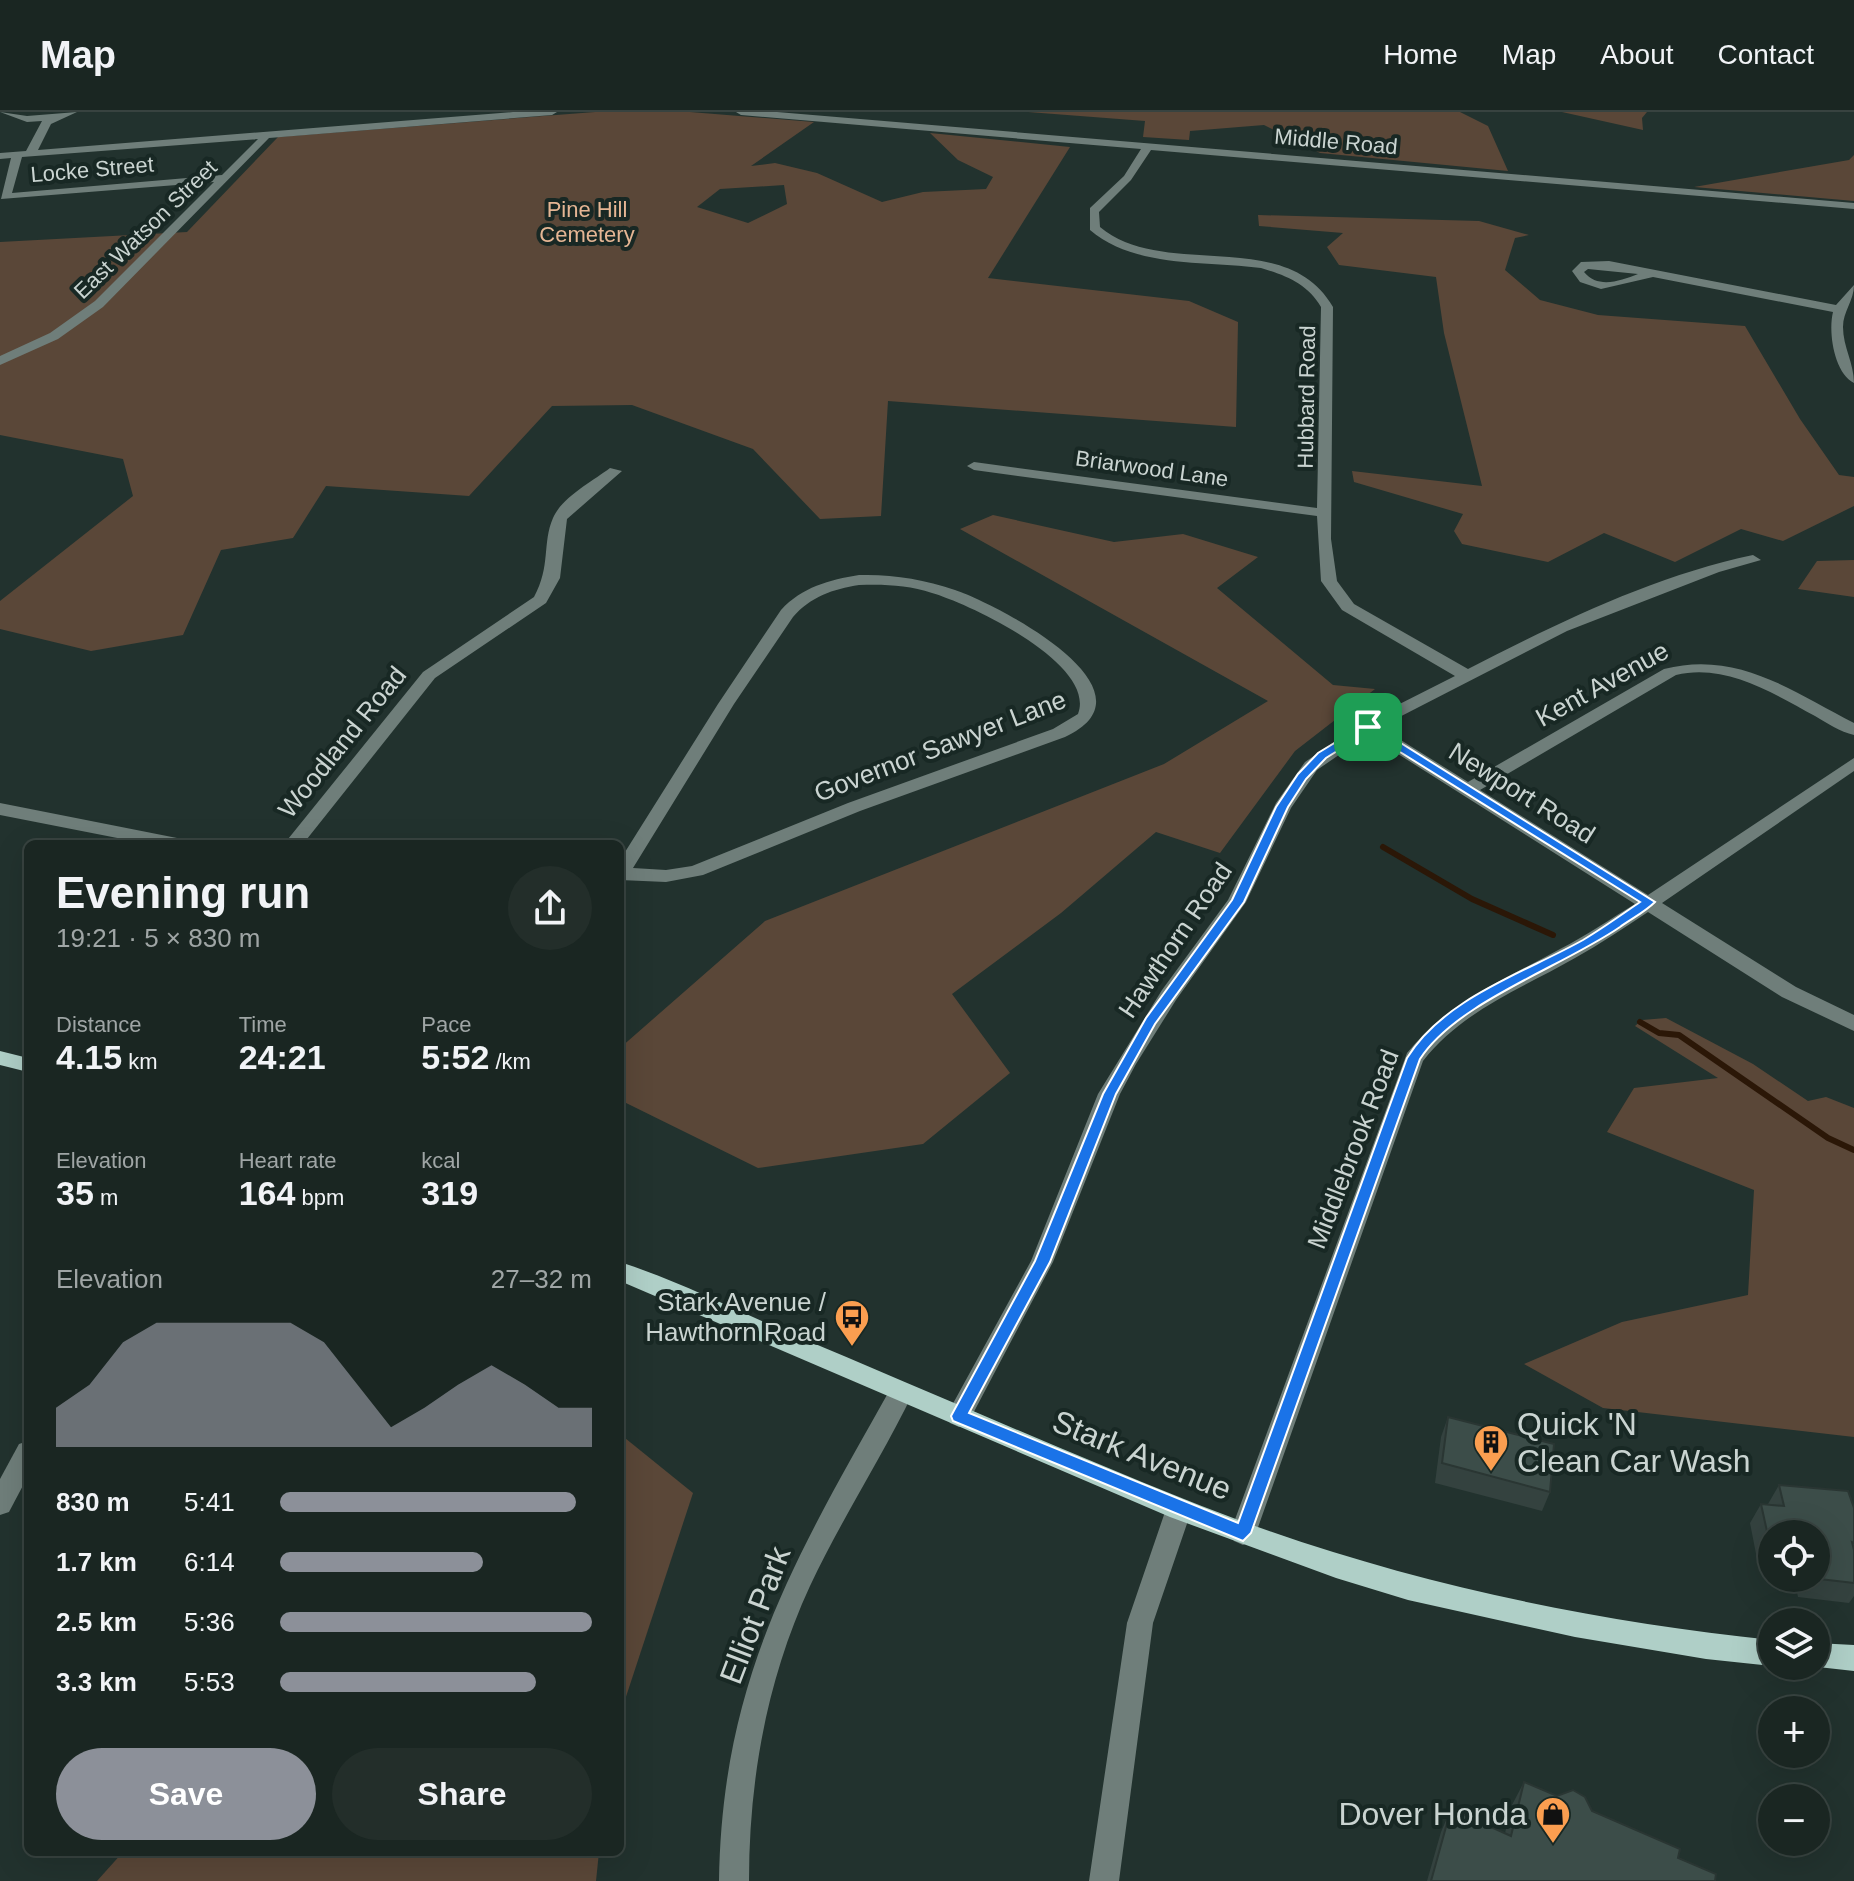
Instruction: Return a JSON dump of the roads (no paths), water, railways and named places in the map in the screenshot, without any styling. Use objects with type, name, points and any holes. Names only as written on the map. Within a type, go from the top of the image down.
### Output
[{"type":"main road","points":[[0,1058],[24,1064]]},
{"type":"main road","name":"Stark Avenue","points":[[624,1273],[901,1393],[1243,1533],[1408,1588],[1575,1624],[1758,1652]]},
{"type":"main road","points":[[1830,1657],[1854,1658]]},
{"type":"street","points":[[3,112],[27,119],[51,118],[72,112]]},
{"type":"street","points":[[378,125],[383,112]]},
{"type":"street","points":[[0,156],[552,112]]},
{"type":"street","name":"Middle Road","points":[[741,112],[1854,206]]},
{"type":"street","points":[[24,154],[51,118]]},
{"type":"street","name":"East Watson Street","points":[[0,361],[54,336],[99,304],[265,135]]},
{"type":"street","name":"Hubbard Road","points":[[1148,146],[1128,178],[1092,213],[1098,233],[1140,252],[1263,265],[1305,282],[1321,294],[1327,307],[1326,570],[1337,595],[1362,616],[1467,676]]},
{"type":"street","name":"Locke Street","points":[[24,154],[5,197],[226,178]]},
{"type":"street","points":[[1652,273],[1612,285],[1587,281],[1578,271],[1600,264],[1652,273],[1838,309]]},
{"type":"street","points":[[1854,289],[1838,309],[1835,334],[1840,353],[1854,379]]},
{"type":"street","name":"Briarwood Lane","points":[[974,466],[1324,513]]},
{"type":"street","name":"Woodland Road","points":[[296,840],[429,675],[540,600],[552,578],[560,518],[572,504],[615,471]]},
{"type":"street","name":"Hawthorn Road","points":[[959,1416],[1042,1262],[1109,1094],[1150,1022],[1237,902],[1282,807],[1302,777],[1322,756],[1368,727],[1600,612],[1715,568],[1753,560]]},
{"type":"street","name":"Governor Sawyer Lane","points":[[624,868],[790,609],[817,590],[875,580],[923,585],[952,594],[979,605],[1037,641],[1086,686],[1089,714],[1084,721],[1059,733],[854,807],[696,871],[666,876],[624,874]]},
{"type":"street","name":"Kent Avenue","points":[[1467,790],[1670,672],[1694,665],[1721,667],[1745,676],[1854,730]]},
{"type":"street","name":"Newport Road","points":[[1368,727],[1789,992],[1854,1024]]},
{"type":"street","name":"Middlebrook Road","points":[[1243,1533],[1414,1058],[1425,1041],[1437,1027],[1471,1006],[1590,941],[1854,763]]},
{"type":"street","points":[[0,809],[157,840]]},
{"type":"street","name":"Elliot Park","points":[[734,1881],[734,1823],[740,1782],[771,1649],[813,1554],[901,1393]]},
{"type":"street","points":[[0,1504],[24,1459]]},
{"type":"street","points":[[1104,1881],[1140,1623],[1179,1509]]},
{"type":"waterway","points":[[1383,847],[1472,899],[1553,935]]},
{"type":"waterway","points":[[1640,1022],[1659,1033],[1679,1035],[1828,1138],[1854,1150]]},
{"type":"place","name":"Stark Avenue / Hawthorn Road","points":[[852,1348]]},
{"type":"place","name":"Quick 'N Clean Car Wash","points":[[1491,1473]]},
{"type":"place","name":"Dover Honda","points":[[1553,1845]]},
{"type":"park label","name":"Pine Hill Cemetery","points":[[587,222]]}]
